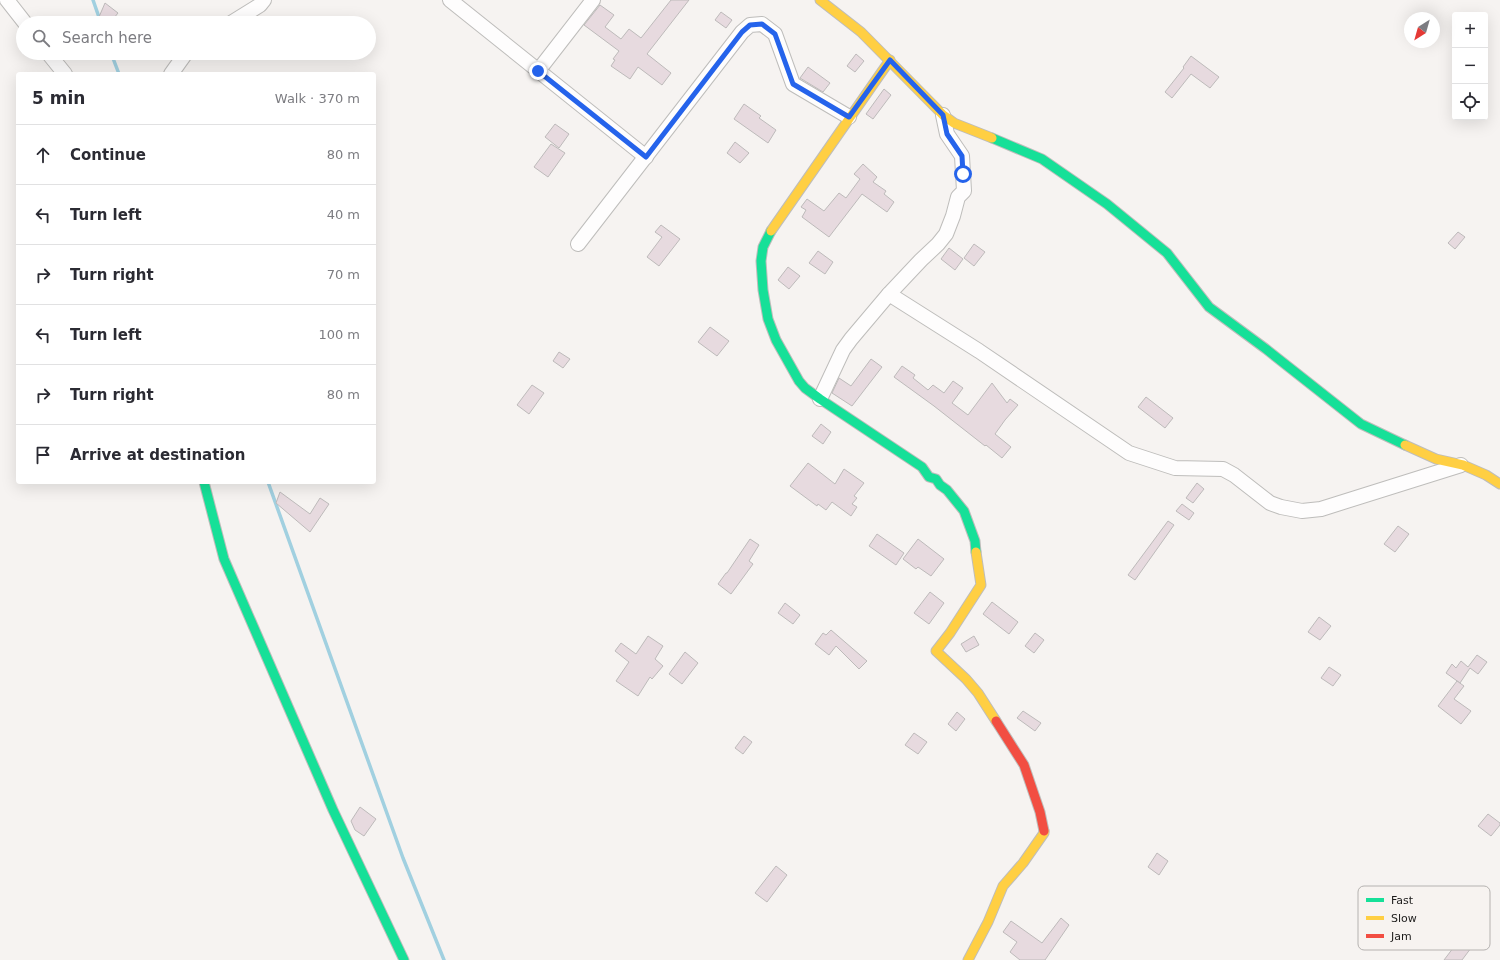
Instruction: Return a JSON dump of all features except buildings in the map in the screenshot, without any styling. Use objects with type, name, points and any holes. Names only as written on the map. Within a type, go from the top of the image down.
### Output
[{"type":"street","points":[[8,0],[20,16]]},
{"type":"street","points":[[242,16],[260,5],[264,0]]},
{"type":"street","points":[[450,0],[646,157]]},
{"type":"street","points":[[538,71],[593,0]]},
{"type":"street","points":[[820,0],[861,32],[943,115],[954,123],[1022,150],[1042,160],[1107,204],[1167,253],[1200,297],[1210,307],[1361,424],[1436,458],[1463,465],[1486,475],[1500,484]]},
{"type":"street","points":[[578,244],[742,32],[750,25],[762,24],[775,34],[793,84],[849,117]]},
{"type":"street","points":[[54,60],[63,72]]},
{"type":"street","points":[[172,72],[181,60]]},
{"type":"street","points":[[890,60],[771,230],[765,242],[762,253],[765,311],[770,326],[799,381],[805,388],[922,467],[929,477],[936,479],[964,511],[975,541],[981,585],[950,633],[936,651],[966,679],[978,693],[1024,765],[1040,812],[1044,833],[1023,863],[1003,886],[988,922],[968,960]]},
{"type":"street","points":[[820,399],[843,350],[889,294],[946,234],[958,197],[964,191],[962,156],[947,134],[943,115]]},
{"type":"street","points":[[889,294],[979,351],[1129,453],[1152,462],[1181,469],[1223,469],[1234,475],[1270,503],[1281,507],[1302,511],[1321,509],[1463,465]]},
{"type":"street","points":[[204,484],[224,558],[333,810],[404,960]]},
{"type":"waterway","points":[[93,0],[99,16]]},
{"type":"waterway","points":[[114,60],[118,72]]},
{"type":"waterway","points":[[269,484],[403,858],[444,960]]},
{"type":"traffic: fast","points":[[992,138],[1042,159],[1107,204],[1167,253],[1209,307],[1266,349],[1361,424],[1405,445]]},
{"type":"traffic: fast","points":[[771,231],[763,247],[761,261],[763,290],[768,319],[776,340],[799,381],[805,388],[820,399],[922,467],[929,477],[936,479],[964,511],[975,541],[976,552]]},
{"type":"traffic: fast","points":[[205,484],[224,559],[333,810],[404,960]]},
{"type":"traffic: slow","points":[[820,0],[861,32],[943,115],[954,123],[992,138]]},
{"type":"traffic: slow","points":[[771,231],[890,60]]},
{"type":"traffic: slow","points":[[1405,445],[1436,459],[1463,465],[1486,475],[1500,484]]},
{"type":"traffic: slow","points":[[976,552],[981,585],[950,633],[936,651],[966,679],[978,693],[996,721]]},
{"type":"traffic: slow","points":[[968,960],[988,922],[1003,886],[1023,863],[1044,831]]},
{"type":"traffic: jam","points":[[996,721],[1024,765],[1040,812],[1044,831]]},
{"type":"route","points":[[538,71],[646,157],[742,32],[750,25],[762,24],[775,34],[793,84],[849,117],[890,60],[943,115],[947,134],[962,156],[963,174]]}]
